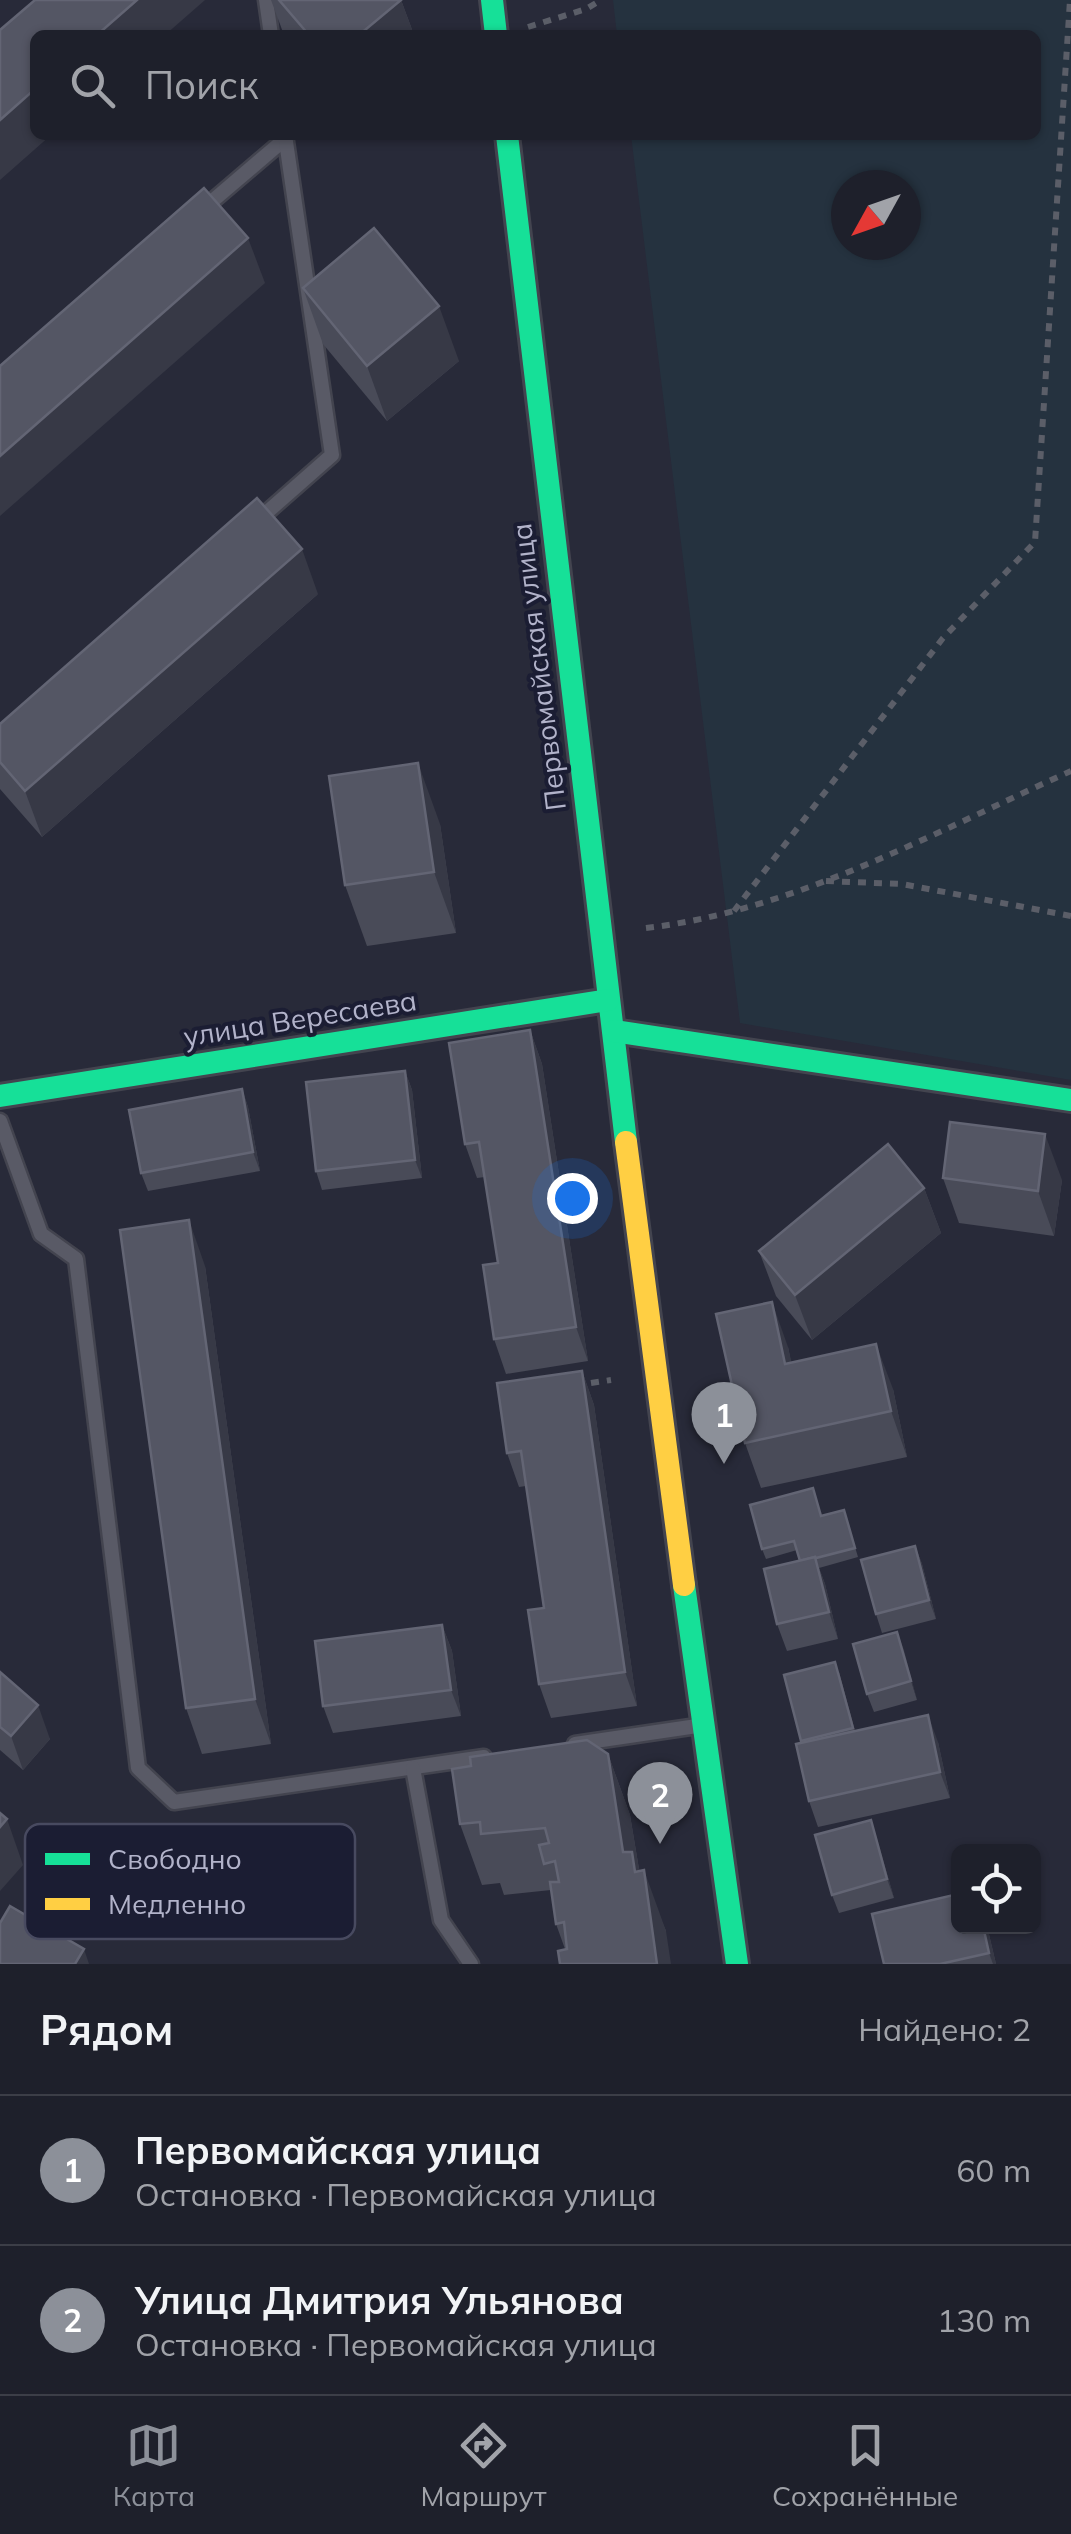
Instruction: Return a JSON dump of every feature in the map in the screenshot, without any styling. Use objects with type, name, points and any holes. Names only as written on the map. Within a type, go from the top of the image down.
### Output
[{"type":"main road","points":[[492,0],[495,30]]},
{"type":"main road","name":"Первомайская улица","points":[[508,140],[608,1000],[737,1964]]},
{"type":"main road","name":"улица Вересаева","points":[[0,1096],[608,1000]]},
{"type":"main road","points":[[614,1031],[1071,1100]]},
{"type":"lane","points":[[266,0],[270,30]]},
{"type":"lane","points":[[195,215],[282,140]]},
{"type":"lane","points":[[246,531],[332,455],[285,140]]},
{"type":"lane","points":[[0,1121],[40,1234],[76,1259],[138,1768],[174,1802],[506,1754]]},
{"type":"lane","points":[[562,1746],[703,1725]]},
{"type":"lane","points":[[413,1768],[441,1920],[471,1964]]},
{"type":"path","points":[[528,27],[601,0]]},
{"type":"path","points":[[734,912],[943,638],[1036,542],[1070,0]]},
{"type":"path","points":[[646,928],[694,923],[825,880],[1071,771]]},
{"type":"path","points":[[825,880],[902,884],[1071,916]]},
{"type":"path","points":[[591,1384],[612,1380]]},
{"type":"shaded area","points":[[613,0],[1071,0],[1071,1080],[740,1023],[632,140],[1041,140],[1041,30],[616,30]]},
{"type":"building","points":[[35,0],[137,0],[103,30],[30,30],[30,93],[0,120],[0,30]]},
{"type":"building","points":[[279,0],[401,0],[365,30],[305,30]]},
{"type":"building","points":[[204,188],[248,238],[0,456],[0,366]]},
{"type":"building","points":[[374,228],[439,306],[367,366],[303,288]]},
{"type":"building","points":[[257,498],[302,549],[25,791],[0,762],[0,724]]},
{"type":"building","points":[[418,763],[434,872],[345,885],[329,776]]},
{"type":"building","points":[[530,1030],[576,1327],[494,1339],[483,1265],[498,1263],[479,1142],[465,1144],[449,1043]]},
{"type":"building","points":[[405,1071],[415,1160],[316,1171],[306,1082]]},
{"type":"building","points":[[242,1089],[253,1152],[141,1173],[129,1110]]},
{"type":"building","points":[[950,1122],[1045,1134],[1038,1191],[943,1178]]},
{"type":"building","points":[[888,1144],[924,1188],[795,1295],[759,1251]]},
{"type":"building","points":[[189,1220],[255,1699],[186,1708],[120,1230]]},
{"type":"building","points":[[772,1302],[785,1364],[876,1344],[891,1411],[745,1443],[716,1314]]},
{"type":"building","points":[[582,1371],[625,1672],[539,1684],[528,1610],[544,1608],[521,1451],[507,1453],[497,1383]]},
{"type":"building","points":[[813,1488],[821,1516],[844,1510],[855,1548],[800,1561],[794,1541],[762,1549],[750,1505]]},
{"type":"building","points":[[915,1546],[929,1600],[876,1614],[861,1560]]},
{"type":"building","points":[[815,1557],[829,1612],[777,1624],[764,1569]]},
{"type":"building","points":[[442,1625],[451,1690],[323,1706],[315,1641]]},
{"type":"building","points":[[897,1632],[911,1681],[867,1694],[853,1644]]},
{"type":"building","points":[[835,1662],[853,1728],[801,1741],[784,1675]]},
{"type":"building","points":[[0,1672],[38,1705],[11,1736],[0,1727]]},
{"type":"building","points":[[928,1715],[940,1772],[809,1801],[796,1744]]},
{"type":"building","points":[[587,1740],[608,1754],[623,1852],[632,1852],[635,1872],[644,1870],[657,1964],[560,1964],[558,1951],[567,1949],[564,1922],[556,1924],[550,1882],[559,1882],[555,1861],[544,1864],[539,1845],[549,1843],[545,1828],[481,1834],[480,1822],[460,1824],[452,1769],[471,1766],[470,1757]]},
{"type":"building","points":[[871,1820],[887,1879],[832,1895],[815,1835]]},
{"type":"building","points":[[951,1896],[951,1934],[985,1934],[989,1953],[940,1964],[884,1964],[872,1914]]},
{"type":"building","points":[[10,1906],[25,1915],[25,1939],[67,1939],[84,1949],[75,1964],[0,1964],[0,1923]]},
{"type":"traffic: fast","points":[[492,0],[495,30]]},
{"type":"traffic: fast","points":[[508,140],[626,1142]]},
{"type":"traffic: fast","points":[[0,1096],[608,1000]]},
{"type":"traffic: fast","points":[[614,1031],[1071,1100]]},
{"type":"traffic: fast","points":[[684,1585],[737,1964]]},
{"type":"traffic: slow","points":[[626,1142],[684,1585]]},
{"type":"place","name":"Первомайская улица","points":[[724,1464]]},
{"type":"place","name":"Улица Дмитрия Ульянова","points":[[660,1844]]}]
